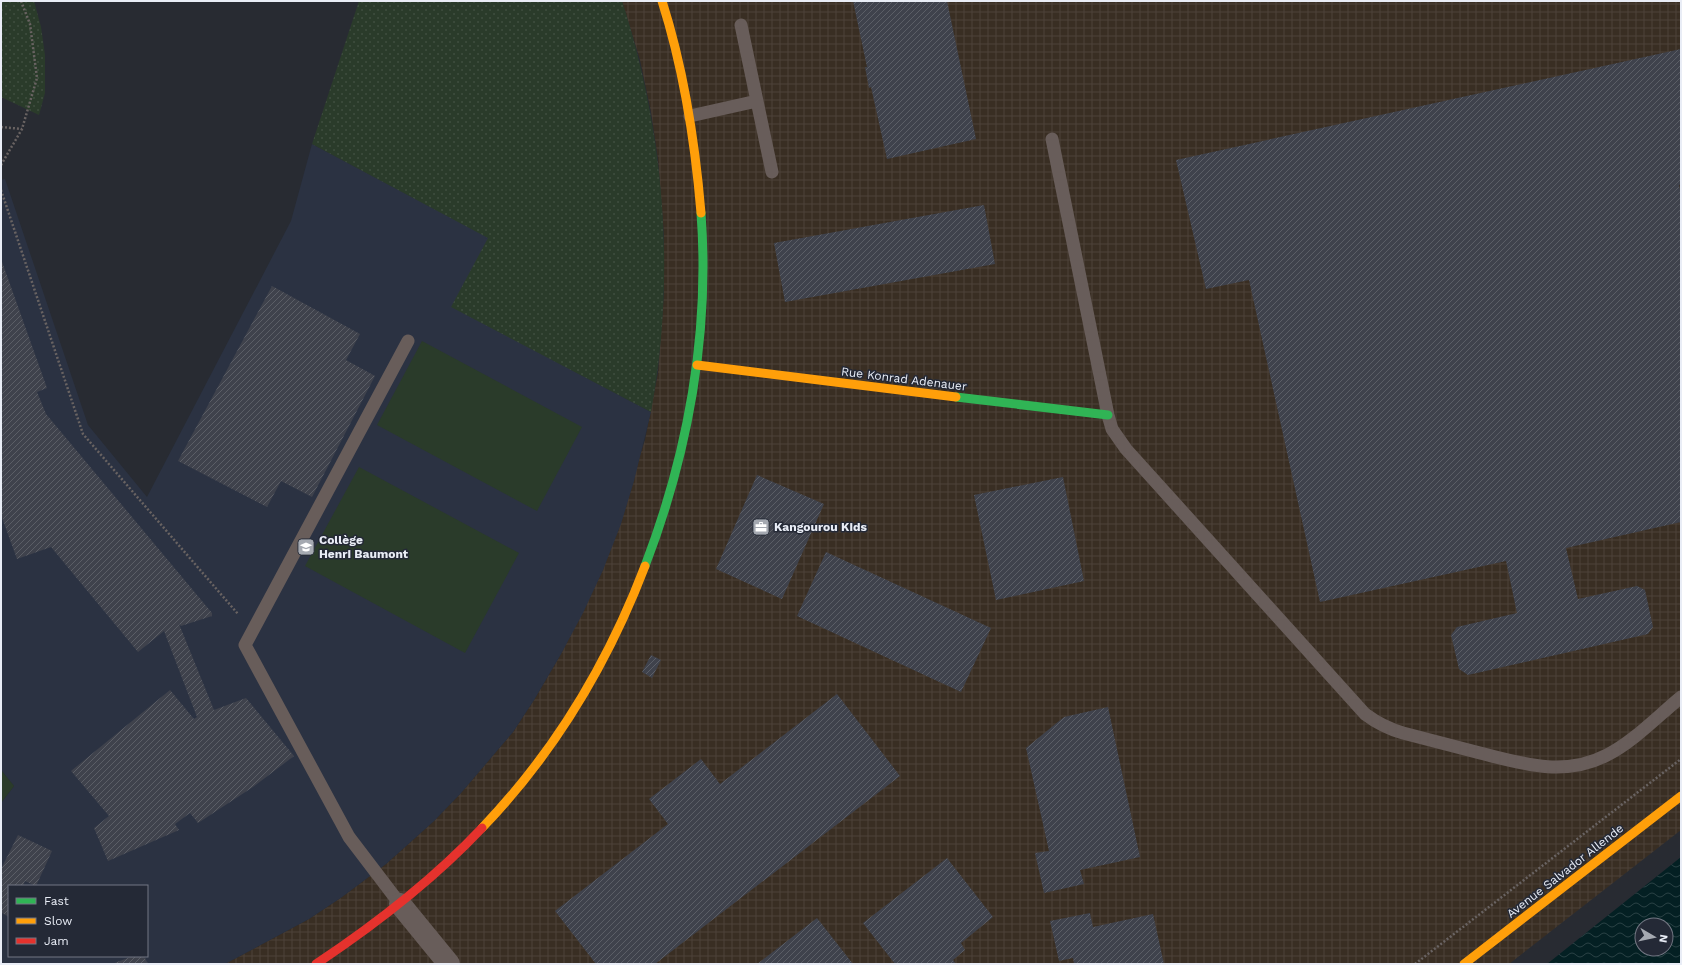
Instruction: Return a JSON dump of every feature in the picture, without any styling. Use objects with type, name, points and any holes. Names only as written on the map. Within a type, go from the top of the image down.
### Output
[{"type":"street","points":[[316,964],[354,939],[400,904],[452,858],[498,811],[520,785],[558,733],[598,668],[636,591],[659,533],[683,450],[697,366],[703,304],[704,255],[698,168],[690,116],[678,61],[662,1]]},
{"type":"street","name":"Rue Konrad Adenauer","points":[[697,366],[1108,415]]},
{"type":"street","name":"Avenue Salvador Allende","points":[[1464,964],[1681,796]]},
{"type":"street","points":[[400,904],[449,964]]},
{"type":"lane","points":[[741,25],[772,172]]},
{"type":"lane","points":[[690,116],[757,101]]},
{"type":"lane","points":[[1052,139],[1112,429],[1126,449],[1365,714],[1375,722],[1389,729],[1527,765],[1543,767],[1574,766],[1607,756],[1622,746],[1681,697]]},
{"type":"lane","points":[[400,904],[349,837],[245,645],[408,341]]},
{"type":"path","points":[[1,165],[22,129],[37,78],[30,24],[21,1]]},
{"type":"path","points":[[1,126],[22,129]]},
{"type":"path","points":[[1,190],[83,434],[252,631]]},
{"type":"path","points":[[1415,964],[1681,759]]},
{"type":"shaded area","points":[[1,1],[34,1],[41,27],[45,55],[45,93],[39,115],[1,97]]},
{"type":"shaded area","points":[[359,1],[622,1],[637,51],[648,102],[657,153],[662,205],[664,257],[663,309],[659,360],[651,412],[451,307],[488,238],[312,144]]},
{"type":"shaded area","points":[[622,1],[1681,1],[1681,830],[1509,964],[225,964],[309,919],[342,897],[386,864],[434,821],[461,793],[513,732],[534,700],[561,654],[603,570],[645,440],[658,373],[664,294],[664,235],[658,159],[651,112],[640,60]]},
{"type":"shaded area","name":"Collège Henri Baumont","points":[[312,144],[489,238],[452,307],[651,412],[634,481],[621,524],[603,570],[583,613],[561,654],[513,732],[461,793],[434,821],[386,864],[342,897],[309,919],[225,964],[1,964],[1,803],[14,786],[1,770],[1,180],[5,179],[88,425],[147,497],[291,221]]},
{"type":"shaded area","points":[[422,341],[582,427],[537,511],[377,425]]},
{"type":"shaded area","points":[[359,467],[519,553],[465,653],[305,566]]},
{"type":"shaded area","points":[[1,770],[14,786],[1,803]]},
{"type":"water","points":[[1681,857],[1681,964],[1547,964]]},
{"type":"building","points":[[853,1],[947,1],[976,139],[887,159],[871,87],[869,88],[865,67],[867,67]]},
{"type":"building","points":[[1681,49],[1681,184],[1679,185],[1681,195],[1681,522],[1566,548],[1578,599],[1637,586],[1645,590],[1653,627],[1648,634],[1468,675],[1459,669],[1451,635],[1457,627],[1517,613],[1506,561],[1320,602],[1249,280],[1206,289],[1176,160]]},
{"type":"building","points":[[984,205],[995,264],[785,302],[774,243]]},
{"type":"building","points":[[1,259],[47,388],[37,392],[46,414],[212,613],[212,616],[181,626],[179,624],[214,710],[246,698],[294,756],[253,787],[198,823],[190,813],[175,824],[179,830],[108,861],[94,828],[109,816],[71,771],[170,690],[194,719],[197,717],[164,631],[138,652],[51,547],[17,559],[1,515]]},
{"type":"building","points":[[272,286],[360,334],[346,360],[375,376],[312,497],[281,481],[267,507],[178,461]]},
{"type":"building","points":[[757,475],[824,504],[782,599],[716,569]]},
{"type":"building","points":[[1063,477],[1084,581],[996,600],[974,495]]},
{"type":"building","points":[[826,552],[991,628],[961,692],[797,616]]},
{"type":"building","points":[[651,655],[661,660],[652,678],[642,672]]},
{"type":"building","points":[[837,694],[900,776],[655,964],[596,964],[555,911],[668,824],[649,799],[701,759],[720,784]]},
{"type":"building","points":[[1108,707],[1140,857],[1080,870],[1084,884],[1044,893],[1035,853],[1049,851],[1026,748],[1064,717]]},
{"type":"building","points":[[18,835],[52,851],[36,885],[25,881],[23,885],[8,885],[8,916],[2,913],[1,916],[1,869]]},
{"type":"building","points":[[947,858],[993,917],[961,943],[965,950],[953,960],[956,964],[895,964],[863,923]]},
{"type":"building","points":[[1090,913],[1093,927],[1153,914],[1164,964],[1074,964],[1073,958],[1059,961],[1050,921]]},
{"type":"building","points":[[817,918],[853,964],[757,964]]},
{"type":"building","points":[[130,957],[144,957],[148,964],[112,964]]},
{"type":"traffic: fast","points":[[645,566],[660,524],[684,437],[699,348],[703,258],[701,213]]},
{"type":"traffic: fast","points":[[956,397],[1108,415]]},
{"type":"traffic: slow","points":[[662,1],[677,53],[688,106],[701,213]]},
{"type":"traffic: slow","points":[[697,365],[956,397]]},
{"type":"traffic: slow","points":[[482,828],[533,769],[577,705],[614,637],[645,566]]},
{"type":"traffic: slow","points":[[1464,964],[1681,796]]},
{"type":"traffic: jam","points":[[316,964],[382,917],[424,883],[444,866],[482,828]]},
{"type":"place","name":"Kangourou Kids","points":[[761,527]]},
{"type":"place","name":"Collège Henri Baumont","points":[[306,547]]}]
